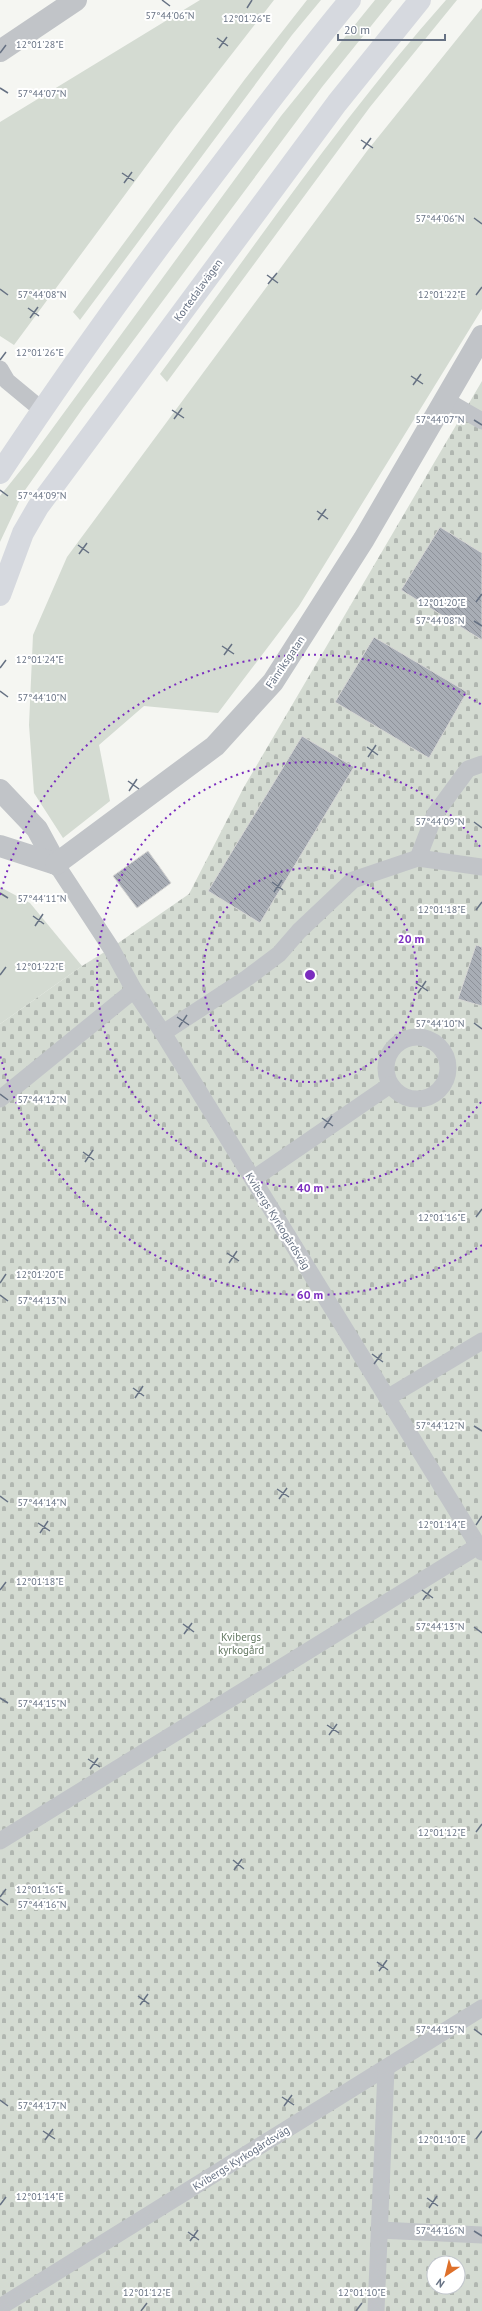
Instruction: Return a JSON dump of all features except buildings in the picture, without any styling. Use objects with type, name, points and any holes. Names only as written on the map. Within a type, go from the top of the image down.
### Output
[{"type":"main road","points":[[0,473],[42,410],[150,258],[288,77],[350,0]]},
{"type":"main road","name":"Kortedalavägen","points":[[0,595],[23,533],[38,507],[332,108],[420,0]]},
{"type":"street","points":[[0,52],[76,0]]},
{"type":"street","name":"Fänriksgatan","points":[[56,864],[215,746],[273,682],[364,539],[482,336]]},
{"type":"street","name":"Kvibergs Kyrkogårdsväg","points":[[0,790],[37,830],[56,864]]},
{"type":"street","points":[[0,846],[56,864]]},
{"type":"lane","points":[[0,370],[7,381],[42,410]]},
{"type":"lane","points":[[444,399],[482,421]]},
{"type":"lane","points":[[418,858],[435,814],[468,769],[482,764]]},
{"type":"lane","points":[[163,1033],[247,978],[279,954],[299,931],[353,880],[418,858],[482,867]]},
{"type":"lane","name":"Kvibergs Kyrkogårdsväg","points":[[56,864],[111,948],[134,990],[163,1033],[480,1549]]},
{"type":"lane","points":[[0,1098],[134,990]]},
{"type":"lane","points":[[253,1179],[390,1085]]},
{"type":"lane","points":[[387,1398],[482,1341]]},
{"type":"lane","points":[[0,1841],[480,1549]]},
{"type":"lane","name":"Kvibergs Kyrkogårdsväg","points":[[0,2307],[386,2069],[482,2008]]},
{"type":"lane","points":[[376,2311],[386,2069]]},
{"type":"lane","points":[[380,2230],[482,2235]]},
{"type":"green space","points":[[200,0],[274,0],[175,127],[14,345],[0,336],[0,122]]},
{"type":"green space","points":[[307,0],[321,0],[292,35],[80,320],[73,312],[245,79]]},
{"type":"green space","points":[[375,0],[392,0],[322,87],[83,408],[23,493],[0,542],[0,496],[33,455],[281,116]]},
{"type":"green space","points":[[446,0],[457,0],[370,107],[167,382],[160,374],[334,137]]},
{"type":"green space","points":[[482,8],[482,309],[299,606],[218,713],[144,706],[99,745],[110,801],[63,838],[34,793],[29,725],[33,635],[67,557],[367,151]]},
{"type":"green space","name":"Kvibergs kyrkogård","points":[[482,381],[482,2311],[0,2311],[0,1024],[82,966],[111,948],[189,894],[244,787]]},
{"type":"green space","points":[[0,887],[30,903],[82,966],[0,1024]]}]
